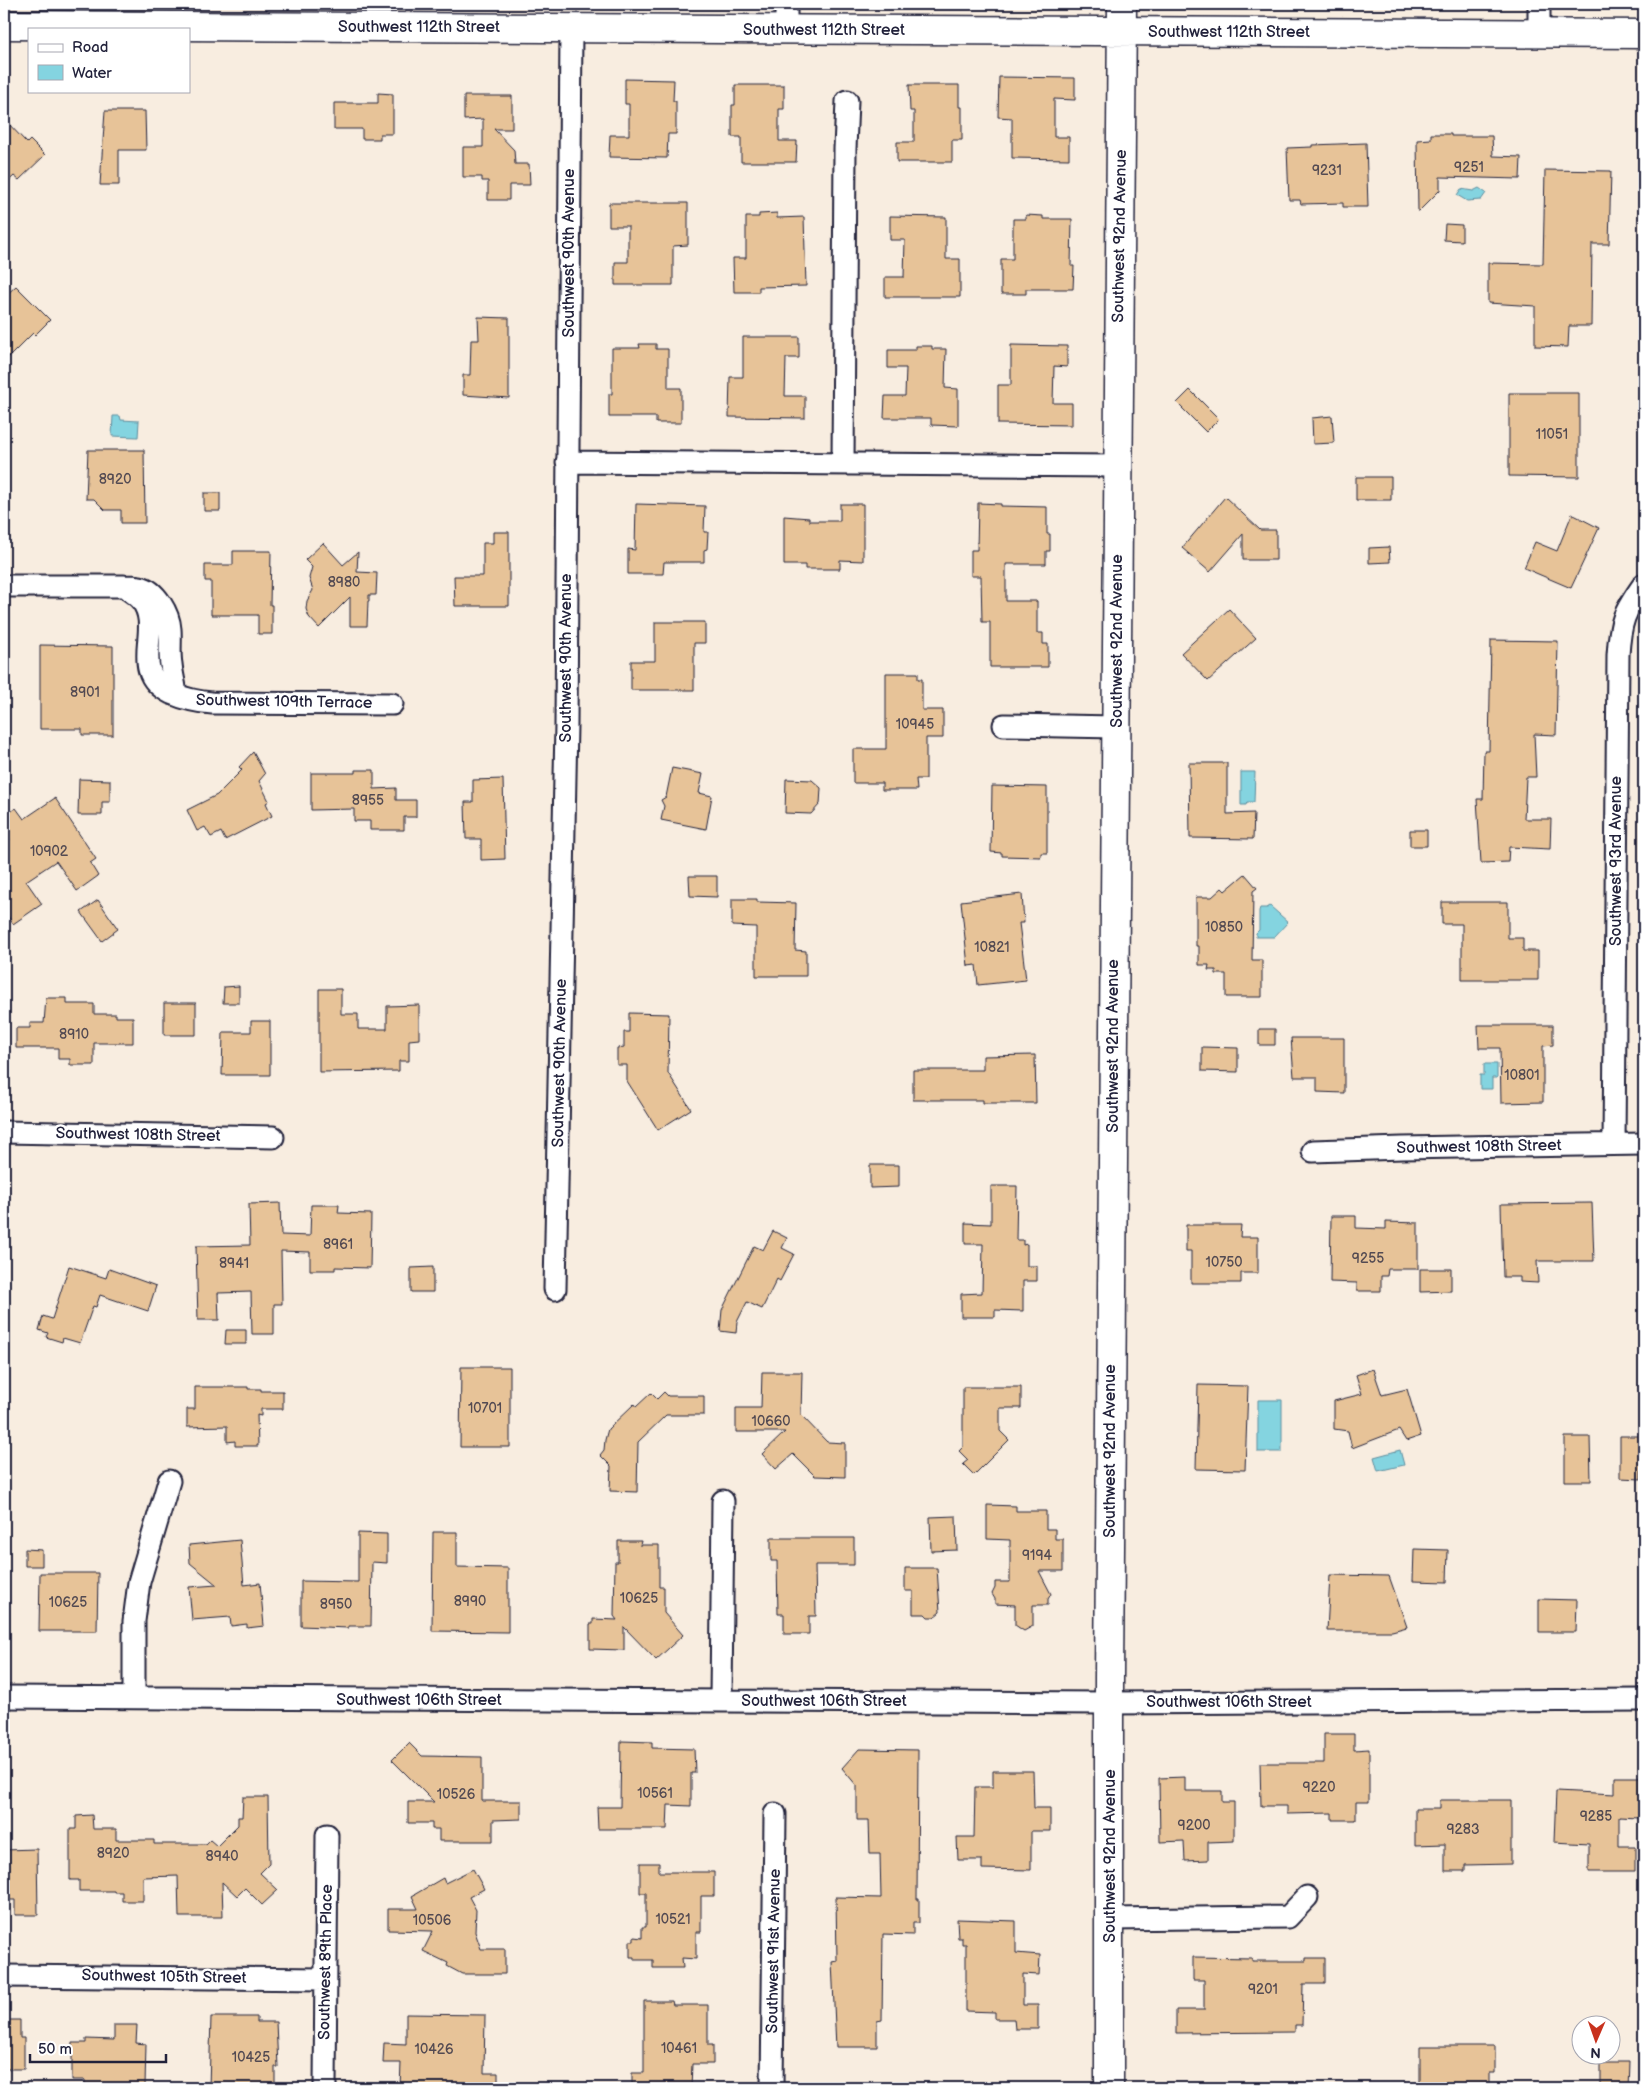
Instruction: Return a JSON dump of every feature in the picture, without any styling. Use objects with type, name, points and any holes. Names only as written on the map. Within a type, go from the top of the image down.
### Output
[{"type":"street","name":"Southwest 92nd Avenue","points":[[1109,2088],[1109,1703],[1122,4]]},
{"type":"street","points":[[1539,4],[1539,33]]},
{"type":"street","name":"Southwest 112th Street","points":[[4,25],[571,28],[786,16],[1122,32],[1644,34]]},
{"type":"street","name":"Southwest 90th Avenue","points":[[555,1289],[565,745],[571,28]]},
{"type":"street","points":[[843,464],[845,159],[848,101]]},
{"type":"street","points":[[567,462],[1118,466]]},
{"type":"street","name":"Southwest 93rd Avenue","points":[[1614,1144],[1618,655],[1622,618],[1644,584]]},
{"type":"street","name":"Southwest 109th Terrace","points":[[4,586],[124,586],[140,587],[149,590],[159,601],[167,615],[170,627],[171,665],[176,695],[184,699],[212,703],[392,704]]},
{"type":"street","points":[[1004,725],[1116,727]]},
{"type":"street","name":"Southwest 108th Street","points":[[4,1132],[273,1137]]},
{"type":"street","name":"Southwest 108th Street","points":[[1313,1151],[1644,1144]]},
{"type":"street","points":[[134,1697],[134,1621],[139,1582],[169,1481]]},
{"type":"street","points":[[721,1700],[723,1501]]},
{"type":"street","name":"Southwest 106th Street","points":[[4,1697],[1109,1703],[1644,1700]]},
{"type":"street","name":"Southwest 91st Avenue","points":[[772,2088],[775,1814]]},
{"type":"street","name":"Southwest 89th Place","points":[[325,2088],[328,1835]]},
{"type":"street","points":[[1110,1919],[1288,1917],[1307,1897]]},
{"type":"street","name":"Southwest 105th Street","points":[[4,1976],[325,1979]]},
{"type":"water","points":[[1479,188],[1486,193],[1481,200],[1467,201],[1457,195],[1461,189],[1473,191]]},
{"type":"water","points":[[113,416],[120,416],[121,420],[139,421],[138,437],[112,436]]},
{"type":"water","points":[[1241,772],[1255,772],[1254,802],[1247,802],[1246,805],[1241,805]]},
{"type":"water","points":[[1270,906],[1288,922],[1274,937],[1256,937],[1256,933],[1259,930],[1260,908]]},
{"type":"water","points":[[1484,1064],[1497,1064],[1497,1078],[1492,1078],[1492,1089],[1480,1089],[1480,1075],[1484,1075]]},
{"type":"water","points":[[1258,1400],[1282,1400],[1282,1452],[1258,1452]]},
{"type":"water","points":[[1400,1450],[1404,1465],[1378,1471],[1374,1457]]},
{"type":"building","points":[[999,77],[1075,78],[1075,100],[1054,99],[1054,137],[1069,137],[1069,159],[1012,158],[1012,118],[998,117]]},
{"type":"building","points":[[625,79],[674,80],[673,101],[676,101],[676,134],[668,134],[667,158],[609,157],[610,135],[629,135],[629,104],[625,104]]},
{"type":"building","points":[[735,85],[784,85],[784,109],[779,109],[779,141],[797,141],[796,162],[741,162],[741,137],[732,137],[732,105],[735,105]]},
{"type":"building","points":[[909,85],[959,85],[959,107],[962,107],[962,140],[952,140],[952,162],[897,162],[897,142],[914,142],[914,111],[910,111]]},
{"type":"building","points":[[378,93],[393,94],[393,134],[380,134],[380,139],[362,139],[362,129],[334,129],[334,103],[378,103]]},
{"type":"building","points":[[464,96],[512,96],[512,129],[494,129],[514,150],[515,164],[529,164],[530,185],[509,185],[509,200],[488,200],[488,181],[482,181],[482,177],[463,177],[463,147],[483,147],[483,119],[464,120]]},
{"type":"building","points":[[105,111],[145,111],[146,150],[119,150],[119,185],[100,185]]},
{"type":"building","points":[[4,119],[27,143],[30,140],[45,155],[19,180],[14,176],[4,185]]},
{"type":"building","points":[[1431,134],[1492,136],[1493,156],[1521,157],[1520,179],[1440,177],[1440,190],[1418,212],[1417,140],[1431,139]]},
{"type":"building","points":[[1366,143],[1368,207],[1343,207],[1343,203],[1301,204],[1300,200],[1289,200],[1287,148]]},
{"type":"building","points":[[1545,170],[1611,171],[1609,244],[1592,244],[1591,326],[1569,326],[1568,347],[1535,346],[1535,306],[1488,303],[1488,263],[1543,264]]},
{"type":"building","points":[[609,203],[688,203],[688,245],[673,246],[673,285],[615,285],[615,262],[628,262],[628,226],[609,226]]},
{"type":"building","points":[[777,213],[777,218],[804,217],[806,286],[759,287],[759,292],[734,292],[733,258],[746,258],[746,217],[759,217],[759,214]]},
{"type":"building","points":[[1026,215],[1043,216],[1043,219],[1072,219],[1071,266],[1074,266],[1073,289],[1026,289],[1026,294],[1001,294],[1001,259],[1013,259],[1013,219],[1026,219]]},
{"type":"building","points":[[890,216],[946,217],[946,259],[960,259],[960,297],[885,297],[885,277],[904,277],[905,240],[890,240]]},
{"type":"building","points":[[1445,224],[1462,225],[1462,241],[1444,240]]},
{"type":"building","points":[[16,286],[50,320],[35,335],[33,333],[4,362],[4,297]]},
{"type":"building","points":[[478,317],[509,318],[509,398],[463,395],[463,375],[470,375],[471,340],[479,340]]},
{"type":"building","points":[[743,337],[799,337],[799,358],[786,358],[785,396],[805,396],[805,418],[729,417],[730,377],[743,377]]},
{"type":"building","points":[[639,344],[656,344],[656,349],[668,349],[668,388],[681,388],[681,423],[656,423],[656,417],[609,417],[609,394],[612,394],[612,348],[640,348]]},
{"type":"building","points":[[1011,345],[1067,346],[1067,367],[1054,366],[1053,403],[1072,403],[1072,425],[998,424],[998,385],[1011,385]]},
{"type":"building","points":[[916,346],[932,346],[932,349],[946,349],[945,388],[958,389],[958,426],[931,425],[931,418],[884,418],[885,396],[905,396],[906,368],[888,368],[888,350],[916,350]]},
{"type":"building","points":[[1190,390],[1219,419],[1206,432],[1177,403]]},
{"type":"building","points":[[1509,393],[1579,393],[1579,477],[1509,476]]},
{"type":"building","points":[[1332,416],[1334,443],[1313,444],[1312,418]]},
{"type":"building","points":[[88,450],[144,450],[145,523],[121,523],[121,510],[105,510],[94,499],[86,499]]},
{"type":"building","points":[[1356,477],[1391,477],[1391,500],[1356,500]]},
{"type":"building","points":[[204,493],[220,493],[220,511],[204,511]]},
{"type":"building","points":[[1225,497],[1260,530],[1276,530],[1276,560],[1243,560],[1243,534],[1210,572],[1182,548]]},
{"type":"building","points":[[978,503],[1001,504],[1001,506],[1047,507],[1047,534],[1050,534],[1050,551],[1046,551],[1046,564],[1006,564],[1006,601],[1037,601],[1037,633],[1043,633],[1043,644],[1048,644],[1048,667],[990,667],[990,622],[982,622],[981,576],[971,576],[971,550],[977,550]]},
{"type":"building","points":[[636,504],[705,506],[704,532],[708,532],[707,549],[704,550],[704,562],[664,562],[663,574],[628,574],[628,549],[635,550]]},
{"type":"building","points":[[840,504],[863,504],[863,561],[840,560],[840,569],[805,569],[805,565],[784,565],[784,516],[809,518],[809,521],[840,521]]},
{"type":"building","points":[[1572,514],[1599,528],[1571,588],[1524,568],[1535,542],[1557,551]]},
{"type":"building","points":[[493,532],[509,532],[509,606],[455,606],[454,576],[483,576],[483,543],[493,543]]},
{"type":"building","points":[[323,543],[343,565],[358,552],[357,572],[377,573],[376,595],[369,595],[367,626],[350,626],[350,597],[319,628],[309,617],[306,609],[307,601],[313,590],[309,578],[312,567],[305,560]]},
{"type":"building","points":[[1389,547],[1390,562],[1369,563],[1369,548]]},
{"type":"building","points":[[233,551],[271,551],[270,605],[272,605],[272,634],[258,634],[258,615],[211,615],[211,581],[205,581],[205,565],[233,565]]},
{"type":"building","points":[[1229,609],[1256,638],[1208,681],[1181,653]]},
{"type":"building","points":[[655,622],[705,622],[705,643],[694,643],[694,690],[631,690],[631,661],[655,661]]},
{"type":"building","points":[[1491,640],[1558,641],[1556,735],[1534,734],[1536,777],[1526,777],[1524,819],[1551,819],[1550,849],[1509,847],[1508,862],[1481,863],[1477,799],[1483,799],[1484,751],[1489,751]]},
{"type":"building","points":[[40,645],[113,646],[113,735],[82,735],[82,729],[40,729]]},
{"type":"building","points":[[886,673],[918,673],[918,679],[922,679],[922,710],[943,710],[943,738],[926,738],[926,779],[916,779],[917,790],[882,790],[882,783],[853,783],[853,749],[886,749]]},
{"type":"building","points":[[253,752],[265,774],[259,781],[269,801],[266,803],[272,816],[225,840],[221,832],[211,837],[205,827],[197,831],[187,810],[217,795],[242,770],[239,767]]},
{"type":"building","points":[[1189,763],[1227,763],[1227,814],[1254,813],[1253,839],[1190,838]]},
{"type":"building","points":[[672,768],[703,774],[699,793],[712,796],[706,829],[661,820],[664,806],[661,800],[666,797]]},
{"type":"building","points":[[355,770],[374,770],[374,789],[396,788],[396,800],[416,800],[416,817],[404,817],[404,830],[370,830],[370,821],[354,821],[354,809],[311,810],[311,773],[355,773]]},
{"type":"building","points":[[79,779],[110,780],[110,802],[102,802],[102,815],[78,815]]},
{"type":"building","points":[[503,779],[505,859],[481,860],[481,839],[466,839],[465,802],[473,802],[473,780]]},
{"type":"building","points":[[786,779],[812,780],[821,788],[820,804],[811,814],[785,813]]},
{"type":"building","points":[[992,786],[1047,787],[1047,853],[1041,853],[1041,857],[1002,856],[1002,853],[991,852]]},
{"type":"building","points":[[55,798],[96,859],[90,863],[98,876],[77,891],[56,861],[26,881],[42,904],[13,924],[4,910],[4,844],[10,840],[4,830],[4,816],[16,808],[24,819]]},
{"type":"building","points":[[1410,830],[1427,830],[1427,846],[1410,846]]},
{"type":"building","points":[[1245,874],[1257,888],[1253,891],[1252,960],[1262,960],[1262,997],[1226,997],[1226,974],[1216,974],[1216,970],[1208,970],[1209,965],[1199,965],[1199,946],[1196,946],[1196,897],[1212,897],[1222,888],[1225,891]]},
{"type":"building","points":[[689,876],[717,876],[717,897],[690,896]]},
{"type":"building","points":[[1022,894],[1024,923],[1019,923],[1026,980],[978,985],[976,965],[968,966],[961,901]]},
{"type":"building","points":[[732,899],[757,899],[757,902],[796,903],[795,950],[806,951],[806,976],[756,976],[756,927],[732,926]]},
{"type":"building","points":[[98,900],[118,929],[102,941],[81,912]]},
{"type":"building","points":[[1442,902],[1508,902],[1508,938],[1523,938],[1523,951],[1538,951],[1538,980],[1462,980],[1462,924],[1442,924]]},
{"type":"building","points":[[239,986],[239,1003],[223,1003],[224,987]]},
{"type":"building","points":[[319,989],[341,989],[341,1014],[358,1014],[358,1029],[387,1029],[387,1006],[419,1005],[419,1039],[409,1040],[409,1061],[399,1061],[399,1071],[319,1072]]},
{"type":"building","points":[[46,998],[67,998],[67,1004],[94,1004],[94,1014],[116,1014],[116,1017],[133,1017],[133,1043],[94,1043],[94,1065],[70,1065],[70,1059],[58,1059],[58,1048],[16,1048],[16,1028],[30,1028],[30,1023],[44,1023]]},
{"type":"building","points":[[164,1003],[196,1003],[196,1035],[164,1035]]},
{"type":"building","points":[[629,1013],[669,1014],[668,1073],[691,1109],[658,1130],[627,1081],[627,1065],[617,1065],[617,1048],[624,1047],[624,1032],[629,1032]]},
{"type":"building","points":[[251,1021],[270,1021],[270,1075],[222,1075],[223,1032],[251,1032]]},
{"type":"building","points":[[1478,1025],[1553,1025],[1553,1045],[1543,1046],[1543,1102],[1501,1103],[1500,1048],[1479,1048]]},
{"type":"building","points":[[1259,1029],[1275,1029],[1275,1045],[1259,1045]]},
{"type":"building","points":[[1291,1038],[1344,1038],[1344,1093],[1317,1092],[1317,1077],[1294,1077]]},
{"type":"building","points":[[1202,1047],[1238,1048],[1238,1072],[1202,1071]]},
{"type":"building","points":[[1035,1055],[1036,1103],[983,1103],[983,1100],[913,1100],[913,1070],[983,1070],[983,1056]]},
{"type":"building","points":[[870,1165],[899,1165],[899,1187],[870,1188]]},
{"type":"building","points":[[991,1186],[1017,1186],[1016,1240],[1023,1240],[1023,1245],[1027,1244],[1027,1266],[1037,1266],[1037,1281],[1023,1281],[1023,1311],[995,1310],[995,1317],[961,1317],[961,1294],[982,1293],[983,1244],[965,1244],[965,1223],[991,1224]]},
{"type":"building","points":[[280,1203],[281,1235],[310,1236],[311,1205],[339,1205],[338,1213],[371,1214],[370,1268],[335,1267],[335,1270],[310,1270],[310,1252],[281,1251],[282,1304],[274,1304],[274,1334],[252,1334],[251,1292],[218,1293],[219,1320],[198,1320],[196,1246],[250,1245],[249,1204]]},
{"type":"building","points":[[1592,1203],[1594,1261],[1537,1261],[1538,1283],[1520,1282],[1520,1277],[1503,1277],[1501,1204]]},
{"type":"building","points":[[1331,1216],[1356,1216],[1356,1228],[1386,1229],[1386,1222],[1418,1223],[1418,1269],[1388,1269],[1387,1276],[1381,1276],[1381,1291],[1357,1291],[1357,1283],[1330,1282]]},
{"type":"building","points":[[1186,1225],[1241,1225],[1240,1237],[1258,1237],[1258,1273],[1241,1273],[1241,1283],[1191,1283],[1191,1251],[1186,1251]]},
{"type":"building","points":[[773,1231],[787,1238],[782,1248],[794,1254],[780,1281],[777,1279],[762,1309],[747,1302],[737,1322],[736,1333],[720,1331],[722,1310],[754,1246],[763,1250]]},
{"type":"building","points":[[69,1266],[106,1278],[109,1269],[156,1286],[148,1311],[100,1295],[96,1307],[93,1306],[80,1343],[63,1338],[62,1342],[46,1337],[48,1333],[39,1330],[43,1316],[52,1319]]},
{"type":"building","points":[[433,1267],[433,1292],[411,1292],[411,1268]]},
{"type":"building","points":[[1420,1269],[1451,1269],[1451,1291],[1420,1292]]},
{"type":"building","points":[[226,1330],[246,1330],[246,1344],[225,1344]]},
{"type":"building","points":[[461,1367],[510,1367],[510,1447],[460,1447]]},
{"type":"building","points":[[1373,1369],[1382,1395],[1407,1389],[1421,1436],[1406,1441],[1399,1430],[1352,1448],[1348,1431],[1334,1429],[1334,1401],[1362,1394],[1356,1375]]},
{"type":"building","points":[[762,1372],[802,1372],[801,1415],[827,1442],[845,1443],[845,1477],[815,1476],[793,1454],[776,1469],[762,1454],[785,1432],[736,1432],[736,1408],[761,1408]]},
{"type":"building","points":[[1198,1385],[1248,1386],[1245,1470],[1196,1469]]},
{"type":"building","points":[[195,1387],[248,1387],[248,1389],[261,1389],[261,1391],[283,1391],[283,1409],[261,1409],[261,1416],[257,1415],[258,1446],[235,1446],[235,1441],[227,1442],[227,1426],[187,1427],[187,1409],[195,1409]]},
{"type":"building","points":[[963,1387],[1021,1387],[1021,1408],[1000,1408],[1000,1431],[1009,1440],[974,1475],[963,1464],[968,1460],[959,1451],[963,1447]]},
{"type":"building","points":[[664,1392],[668,1396],[704,1396],[704,1415],[666,1415],[638,1442],[637,1492],[610,1491],[611,1466],[600,1455],[604,1450],[608,1429],[634,1404],[636,1407],[651,1393],[657,1399]]},
{"type":"building","points":[[1620,1436],[1642,1436],[1641,1479],[1620,1478]]},
{"type":"building","points":[[1565,1437],[1590,1437],[1591,1481],[1565,1481]]},
{"type":"building","points":[[987,1505],[1016,1506],[1016,1511],[1046,1511],[1046,1529],[1055,1529],[1055,1539],[1063,1539],[1063,1571],[1039,1571],[1051,1594],[1048,1599],[1048,1605],[1033,1605],[1033,1626],[1024,1631],[1015,1625],[1015,1605],[995,1604],[992,1594],[995,1582],[1010,1582],[1010,1540],[987,1539]]},
{"type":"building","points":[[956,1516],[957,1550],[931,1551],[930,1517]]},
{"type":"building","points":[[433,1532],[457,1532],[457,1567],[508,1568],[508,1632],[432,1631]]},
{"type":"building","points":[[358,1533],[387,1534],[387,1563],[372,1562],[371,1626],[348,1626],[348,1628],[301,1626],[301,1581],[358,1582]]},
{"type":"building","points":[[771,1538],[854,1538],[854,1565],[815,1565],[816,1616],[809,1616],[809,1634],[784,1634],[784,1614],[778,1614],[777,1561],[771,1561]]},
{"type":"building","points":[[240,1540],[244,1585],[260,1583],[264,1626],[247,1628],[247,1624],[231,1626],[230,1617],[192,1620],[189,1587],[217,1585],[190,1563],[189,1545]]},
{"type":"building","points":[[618,1541],[641,1541],[640,1545],[659,1545],[659,1587],[664,1587],[664,1613],[683,1635],[656,1660],[624,1627],[624,1650],[590,1649],[590,1624],[593,1624],[593,1619],[617,1620],[614,1616],[615,1562],[618,1562]]},
{"type":"building","points":[[25,1549],[42,1550],[42,1566],[25,1566]]},
{"type":"building","points":[[1414,1549],[1448,1550],[1447,1582],[1413,1581]]},
{"type":"building","points":[[905,1568],[937,1568],[940,1612],[934,1617],[928,1617],[925,1614],[913,1614],[913,1591],[905,1591]]},
{"type":"building","points":[[40,1573],[98,1573],[97,1631],[39,1631]]},
{"type":"building","points":[[1330,1575],[1389,1576],[1407,1627],[1392,1631],[1327,1631]]},
{"type":"building","points":[[1539,1599],[1577,1600],[1576,1632],[1539,1632]]},
{"type":"building","points":[[1324,1734],[1354,1734],[1354,1750],[1369,1749],[1369,1802],[1356,1802],[1356,1820],[1332,1820],[1332,1813],[1287,1814],[1287,1806],[1261,1806],[1260,1763],[1324,1763]]},
{"type":"building","points":[[621,1741],[652,1742],[652,1748],[694,1749],[695,1773],[691,1773],[691,1806],[668,1805],[667,1829],[598,1829],[597,1807],[620,1807]]},
{"type":"building","points":[[409,1743],[422,1756],[482,1757],[482,1801],[521,1801],[521,1819],[493,1820],[493,1841],[439,1841],[439,1829],[432,1829],[432,1823],[408,1823],[408,1802],[434,1802],[392,1760]]},
{"type":"building","points":[[859,1749],[918,1750],[917,1899],[919,1899],[919,1923],[913,1923],[913,1935],[883,1934],[882,2020],[877,2021],[877,2047],[836,2047],[832,1962],[837,1961],[836,1897],[881,1898],[880,1854],[870,1854],[869,1820],[857,1820],[857,1786],[842,1768]]},
{"type":"building","points":[[993,1771],[1033,1771],[1034,1808],[1050,1808],[1050,1831],[1031,1831],[1031,1870],[982,1869],[982,1860],[958,1860],[957,1837],[974,1837],[975,1787],[993,1787]]},
{"type":"building","points":[[1185,1777],[1185,1791],[1222,1791],[1222,1802],[1234,1802],[1234,1841],[1208,1842],[1208,1860],[1185,1861],[1184,1841],[1160,1842],[1159,1778]]},
{"type":"building","points":[[1615,1777],[1640,1777],[1639,1818],[1619,1817],[1619,1846],[1635,1846],[1635,1872],[1589,1872],[1589,1844],[1554,1842],[1556,1791],[1615,1794]]},
{"type":"building","points":[[243,1797],[268,1797],[269,1864],[260,1873],[278,1890],[262,1905],[245,1888],[237,1896],[222,1882],[223,1917],[179,1917],[178,1876],[143,1877],[143,1901],[122,1901],[122,1892],[79,1891],[79,1880],[70,1880],[70,1829],[76,1829],[76,1816],[92,1815],[93,1829],[116,1829],[116,1840],[154,1840],[154,1844],[206,1844],[210,1840],[217,1846],[238,1825],[238,1817],[242,1817]]},
{"type":"building","points":[[1440,1800],[1511,1800],[1511,1864],[1465,1865],[1465,1871],[1445,1871],[1445,1844],[1415,1845],[1415,1809],[1440,1809]]},
{"type":"building","points":[[37,1849],[38,1915],[15,1915],[15,1900],[4,1900],[4,1850]]},
{"type":"building","points":[[640,1863],[659,1863],[659,1872],[714,1872],[714,1896],[701,1896],[701,1932],[696,1932],[696,1959],[682,1958],[683,1968],[653,1968],[653,1960],[634,1960],[634,1957],[630,1957],[630,1941],[634,1941],[634,1937],[642,1938],[642,1927],[646,1927],[646,1893],[640,1893]]},
{"type":"building","points":[[473,1869],[484,1889],[469,1897],[476,1910],[475,1932],[481,1949],[505,1949],[505,1974],[462,1974],[447,1966],[448,1963],[423,1951],[433,1931],[388,1930],[388,1909],[418,1909],[412,1896],[443,1878],[445,1883]]},
{"type":"building","points":[[957,1919],[1016,1921],[1016,1953],[1040,1955],[1039,1975],[1023,1974],[1023,2005],[1038,2005],[1038,2029],[1015,2029],[1014,2019],[995,2019],[995,2012],[966,2011],[966,1944],[962,1944],[962,1938],[958,1938]]},
{"type":"building","points":[[1193,1957],[1252,1958],[1252,1961],[1306,1961],[1306,1958],[1325,1958],[1325,1984],[1303,1984],[1302,2025],[1295,2025],[1295,2032],[1176,2033],[1176,2010],[1204,2010],[1204,1980],[1193,1980]]},
{"type":"building","points":[[644,2001],[672,2001],[673,2005],[708,2005],[708,2045],[713,2045],[713,2064],[692,2064],[691,2088],[632,2088],[632,2073],[644,2073]]},
{"type":"building","points":[[406,2014],[485,2015],[484,2073],[498,2073],[498,2088],[400,2088],[401,2063],[383,2063],[384,2043],[406,2044]]},
{"type":"building","points":[[211,2017],[257,2017],[257,2022],[276,2022],[278,2067],[275,2067],[275,2088],[209,2088]]},
{"type":"building","points":[[4,2020],[20,2020],[20,2038],[24,2038],[24,2069],[4,2069]]},
{"type":"building","points":[[114,2025],[137,2025],[136,2043],[146,2044],[145,2086],[85,2085],[85,2080],[72,2080],[72,2043],[86,2043],[86,2039],[114,2040]]},
{"type":"building","points":[[1420,2046],[1495,2046],[1495,2073],[1490,2073],[1490,2088],[1420,2088]]},
{"type":"building","points":[[1629,2062],[1628,2088],[1600,2088],[1600,2064]]}]
